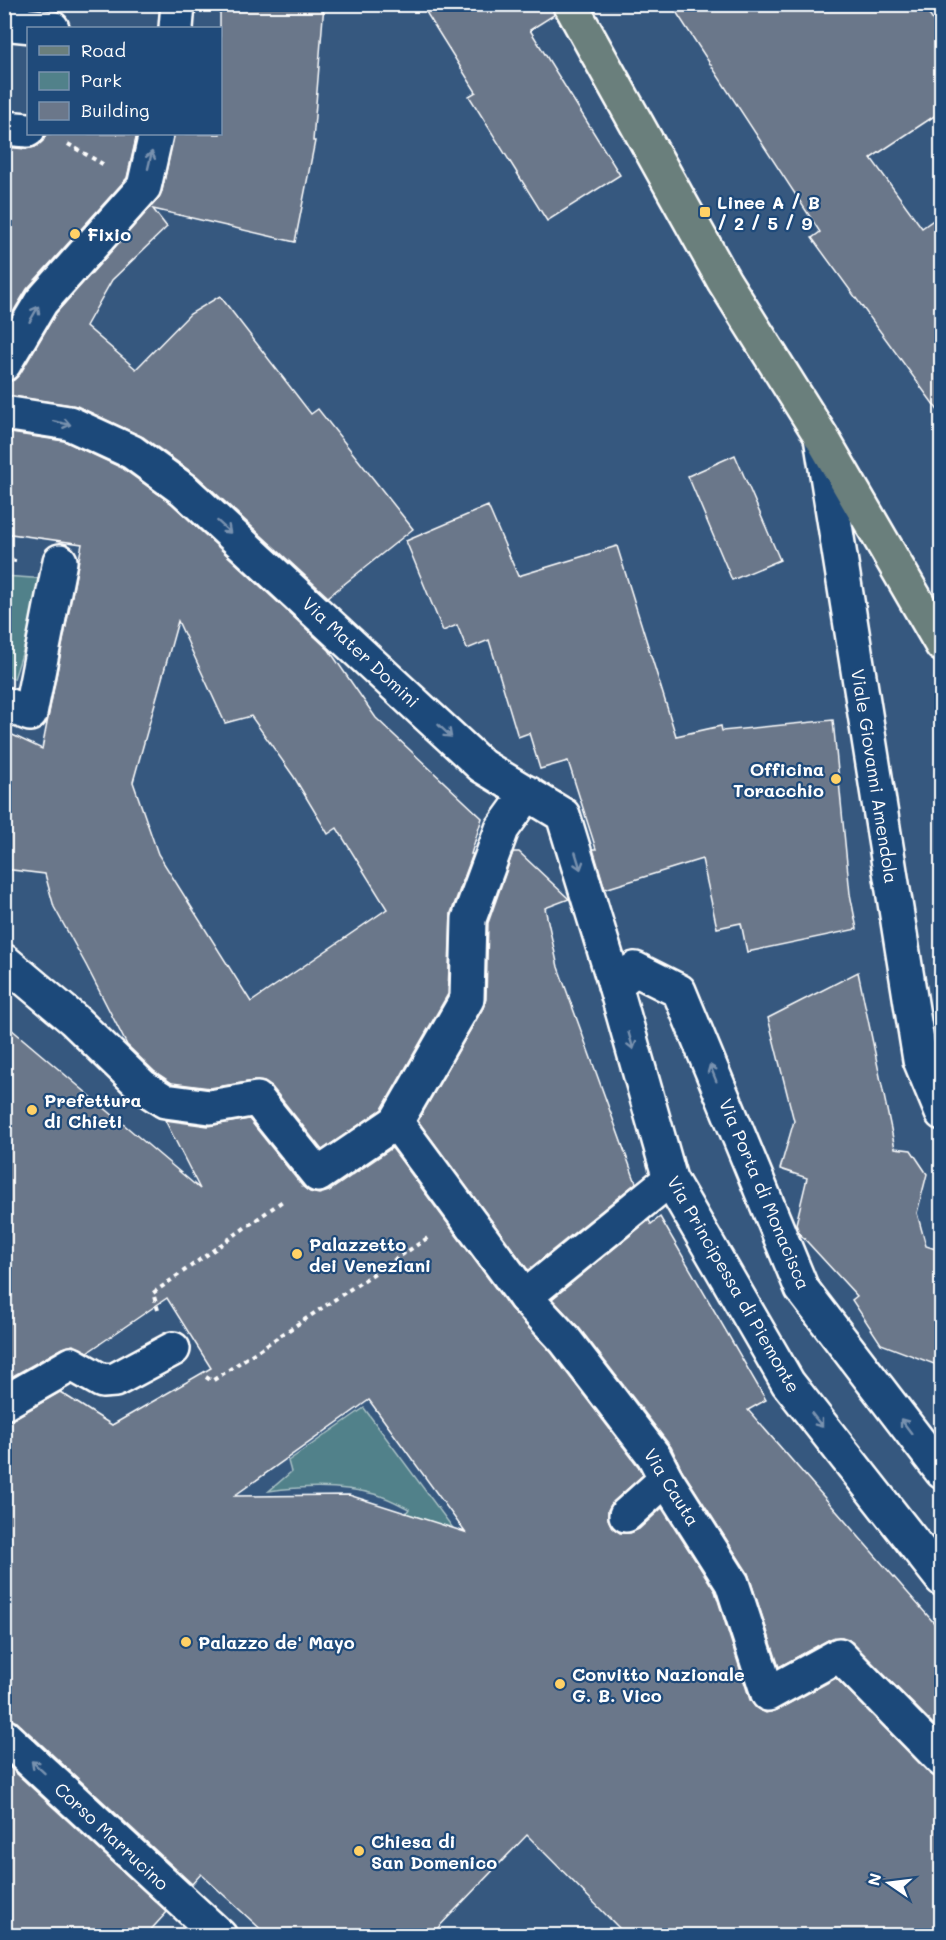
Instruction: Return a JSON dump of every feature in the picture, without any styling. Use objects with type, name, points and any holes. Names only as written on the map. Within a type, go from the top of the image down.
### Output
[{"type":"main road","points":[[570,4],[724,280],[821,436],[942,645]]},
{"type":"street","points":[[13,4],[12,24],[41,27]]},
{"type":"street","points":[[176,27],[178,4]]},
{"type":"street","points":[[4,128],[27,130]]},
{"type":"street","points":[[4,364],[40,302],[144,187],[156,135]]},
{"type":"street","name":"Via Mater Domini","points":[[4,413],[69,423],[132,452],[184,490],[482,766],[563,815],[615,985]]},
{"type":"street","name":"Viale Giovanni Amendola","points":[[821,436],[920,1060],[942,1113]]},
{"type":"street","points":[[4,704],[30,714],[60,561]]},
{"type":"street","points":[[4,961],[73,1019],[142,1086],[165,1101],[210,1107],[257,1099],[318,1175],[396,1122],[467,999],[469,919],[502,829],[528,793]]},
{"type":"street","name":"Via Porta di Monacisca","points":[[615,985],[634,969],[679,991],[802,1289],[942,1472]]},
{"type":"street","name":"Via Principessa di Piemonte","points":[[615,985],[670,1179],[788,1383],[942,1579]]},
{"type":"street","name":"Via Cauta","points":[[396,1122],[525,1297],[579,1358],[654,1456],[666,1479],[732,1583],[768,1694],[839,1655],[942,1760]]},
{"type":"street","points":[[525,1297],[670,1179]]},
{"type":"street","points":[[4,1403],[72,1364],[102,1381],[115,1380],[173,1349]]},
{"type":"street","points":[[626,1515],[666,1479]]},
{"type":"street","name":"Corso Marrucino","points":[[4,1736],[220,1935]]},
{"type":"path","points":[[59,139],[144,187]]},
{"type":"path","points":[[318,1175],[153,1293],[163,1333],[173,1349],[181,1358],[212,1381],[463,1215]]},
{"type":"green space","points":[[4,576],[46,579],[14,679],[5,675]]},
{"type":"green space","points":[[364,1408],[461,1539],[403,1518],[409,1509],[378,1495],[351,1489],[324,1487],[269,1491],[291,1472],[288,1461]]},
{"type":"building","points":[[220,4],[324,4],[313,141],[315,141],[295,242],[153,209],[167,227],[112,280],[86,326],[136,369],[190,314],[220,296],[311,414],[318,409],[413,529],[328,597],[197,476],[143,437],[77,406],[4,395],[4,383],[14,380],[20,374],[56,313],[158,199],[162,191],[174,135],[222,135],[222,27],[220,27]]},
{"type":"building","points":[[421,4],[551,4],[554,15],[530,30],[620,175],[547,221],[469,96],[476,92]]},
{"type":"building","points":[[671,4],[922,4],[942,34],[942,111],[871,158],[922,228],[942,214],[942,416],[812,238],[820,232]]},
{"type":"building","points":[[46,135],[137,135],[127,178],[27,289],[4,327],[4,147],[26,149],[35,147],[43,141]]},
{"type":"building","points":[[4,432],[64,441],[122,468],[172,504],[329,650],[376,718],[482,818],[471,854],[473,854],[451,913],[448,994],[382,1109],[322,1150],[272,1087],[264,1082],[254,1081],[210,1088],[172,1083],[154,1071],[127,1045],[54,907],[45,874],[4,869],[4,731],[42,749],[82,544],[4,533]],"holes":[[[178,621],[225,723],[251,716],[294,777],[328,834],[337,828],[387,909],[251,1002],[158,854],[133,782]]]},
{"type":"building","points":[[735,455],[780,560],[732,580],[688,476]]},
{"type":"building","points":[[488,506],[518,576],[617,546],[676,736],[721,726],[722,731],[833,720],[850,894],[857,929],[747,952],[741,923],[717,928],[702,859],[605,889],[593,849],[596,849],[568,761],[540,769],[529,733],[518,737],[489,640],[467,649],[457,625],[443,631],[406,541]]},
{"type":"building","points":[[513,852],[519,852],[569,899],[545,908],[558,967],[636,1183],[528,1270],[418,1121],[483,1008],[486,999],[488,923]]},
{"type":"building","points":[[858,972],[895,1148],[911,1150],[927,1174],[917,1213],[926,1246],[942,1251],[942,1367],[881,1344],[852,1300],[857,1296],[799,1233],[796,1224],[807,1178],[780,1169],[794,1121],[768,1018]]},
{"type":"building","points":[[4,1023],[200,1189],[165,1120],[208,1126],[249,1119],[303,1187],[319,1194],[329,1191],[392,1148],[510,1308],[551,1352],[638,1466],[643,1475],[613,1502],[608,1510],[608,1519],[613,1528],[620,1533],[630,1533],[639,1529],[662,1508],[715,1591],[750,1700],[756,1708],[766,1713],[777,1710],[836,1678],[929,1773],[936,1778],[942,1778],[942,1935],[626,1935],[527,1835],[431,1935],[267,1935],[201,1874],[192,1884],[17,1722],[4,1718],[4,1422],[60,1392],[112,1425],[211,1368],[167,1298],[88,1352],[73,1345],[63,1348],[4,1381]],"holes":[[[369,1400],[465,1532],[349,1495],[234,1496]]]},
{"type":"building","points":[[660,1217],[766,1400],[748,1410],[942,1632],[942,1733],[852,1642],[842,1637],[830,1639],[779,1667],[748,1573],[682,1470],[671,1447],[580,1329],[552,1299],[649,1220],[651,1224]]},
{"type":"building","points":[[4,1762],[167,1912],[146,1935],[4,1935]]},
{"type":"place","name":"Linee A / B / 2 / 5 / 9","points":[[705,212]]},
{"type":"place","name":"Fixio","points":[[75,234]]},
{"type":"place","name":"Officina Toracchio","points":[[836,779]]},
{"type":"place","name":"Prefettura di Chieti","points":[[32,1110]]},
{"type":"place","name":"Palazzetto dei Veneziani","points":[[297,1254]]},
{"type":"place","name":"Palazzo de' Mayo","points":[[186,1642]]},
{"type":"place","name":"Convitto Nazionale G. B. Vico","points":[[560,1684]]},
{"type":"place","name":"Chiesa di San Domenico","points":[[359,1851]]}]
